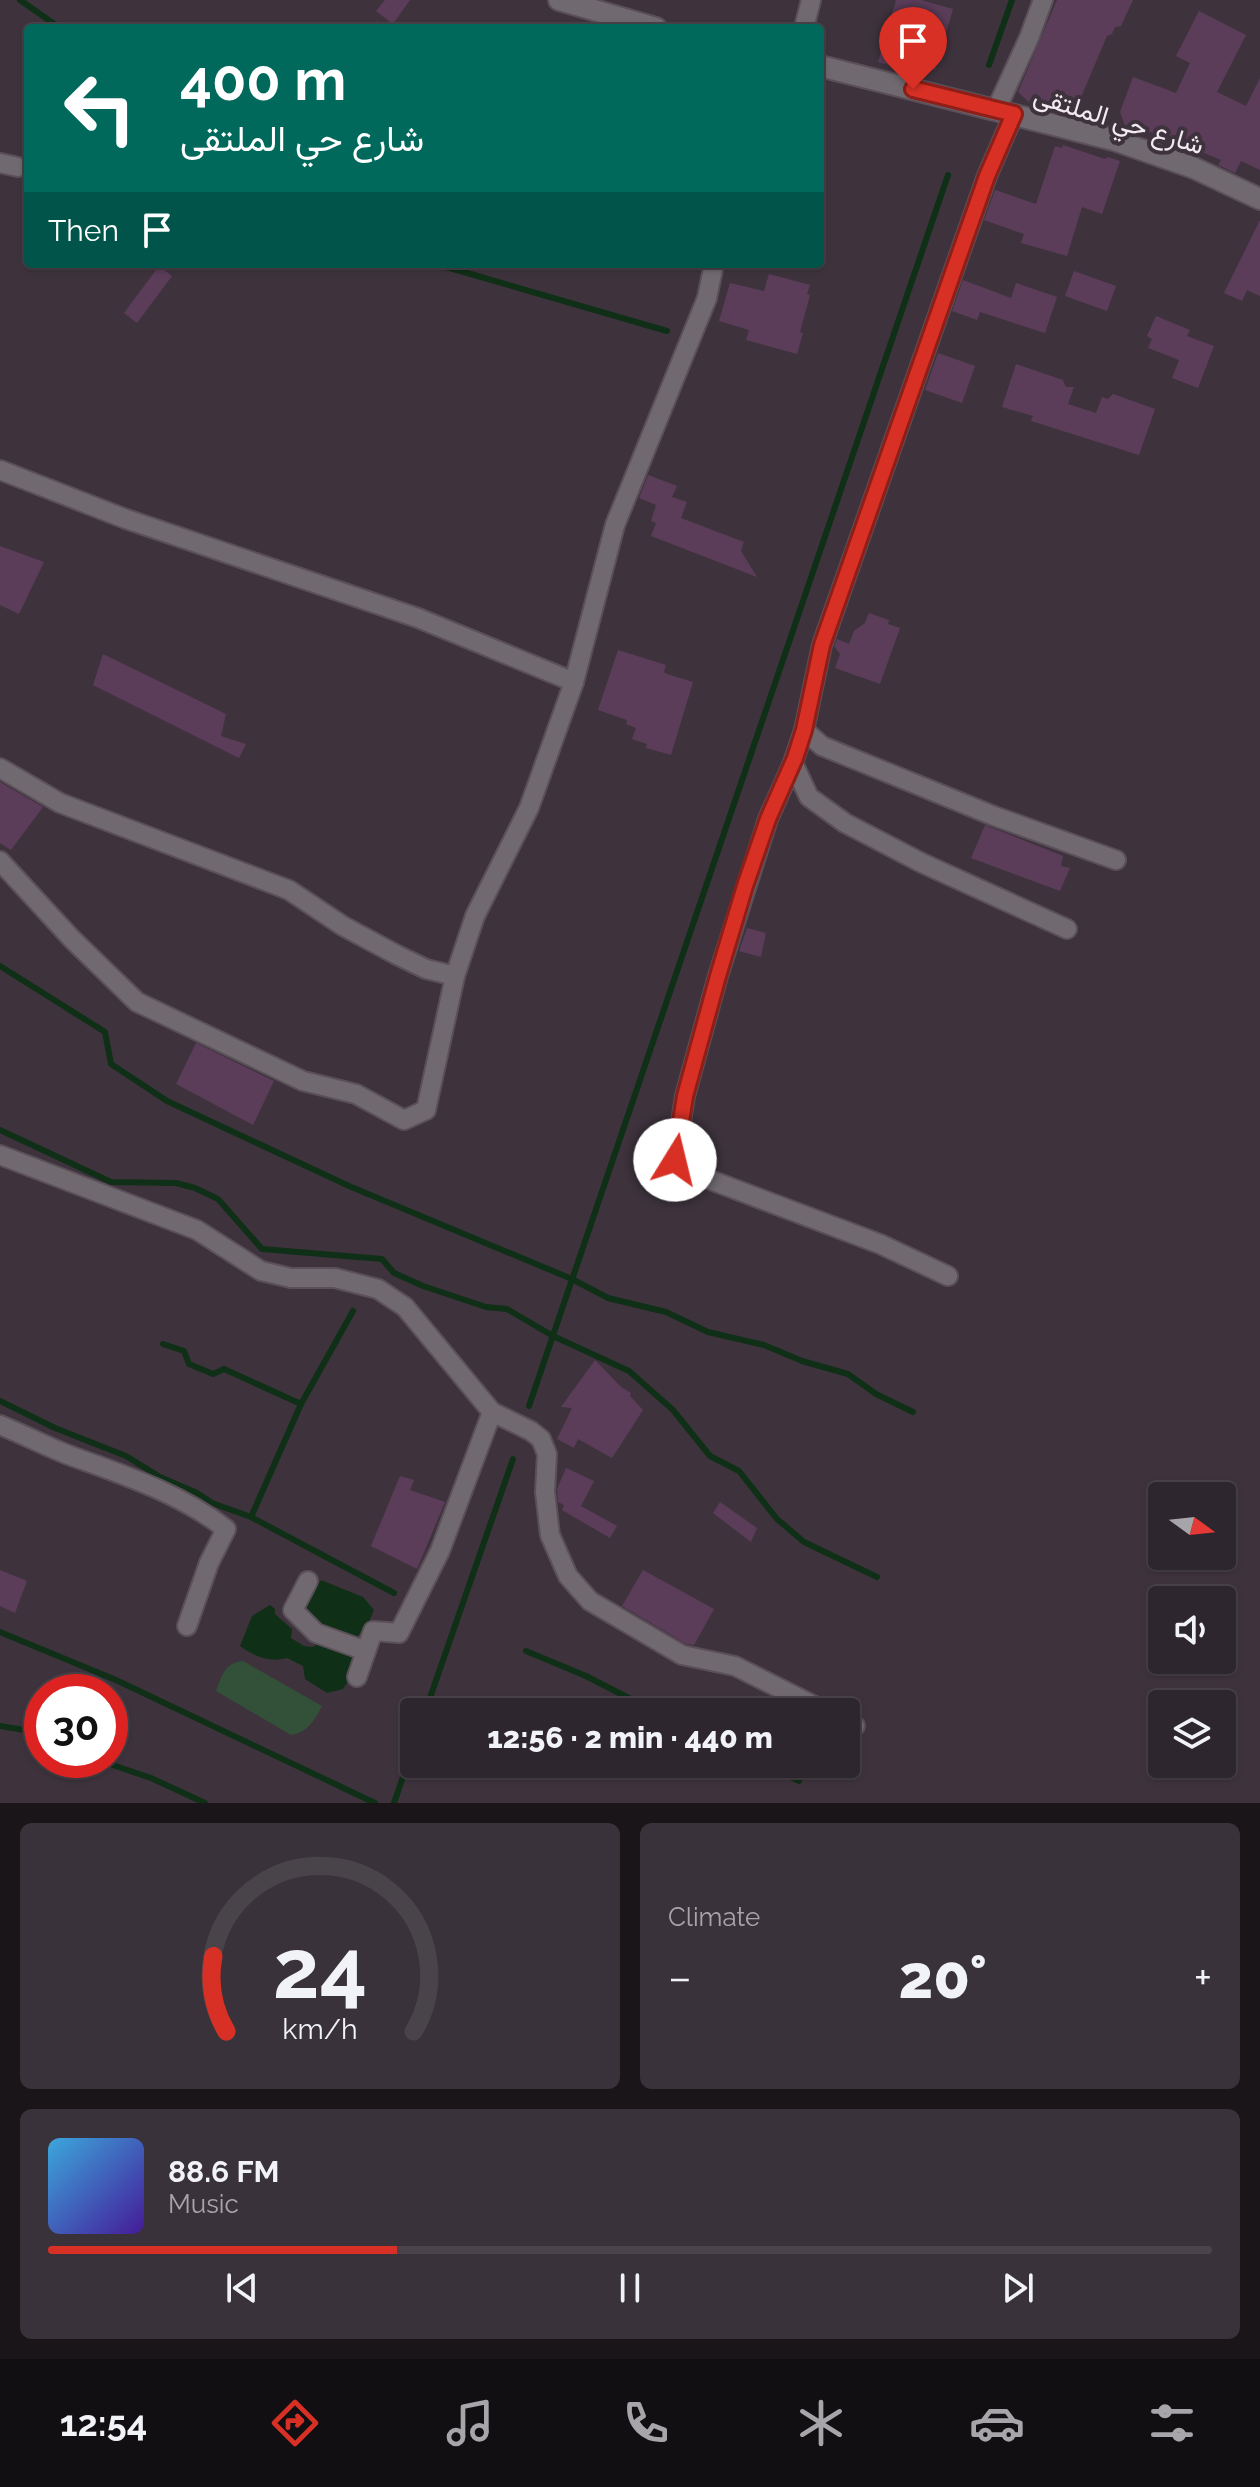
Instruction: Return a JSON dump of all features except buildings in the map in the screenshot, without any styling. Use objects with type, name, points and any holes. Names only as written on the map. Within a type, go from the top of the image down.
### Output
[{"type":"street","points":[[559,0],[642,24]]},
{"type":"street","points":[[805,24],[811,0]]},
{"type":"street","points":[[948,1276],[880,1244],[700,1176],[675,1160],[685,1096],[718,976],[768,819],[804,730],[822,645],[987,176],[1043,0]]},
{"type":"street","name":"شارع حي الملتقى","points":[[824,67],[1114,140],[1194,168],[1260,199]]},
{"type":"street","points":[[0,861],[72,939],[137,1002],[303,1081],[356,1094],[404,1120],[426,1110],[455,976],[475,916],[529,808],[574,682],[615,525],[707,298],[713,268]]},
{"type":"street","points":[[0,470],[126,519],[418,618],[574,682]]},
{"type":"street","points":[[804,730],[822,746],[1008,821],[1116,860]]},
{"type":"street","points":[[793,763],[809,797],[845,823],[922,863],[1067,929]]},
{"type":"street","points":[[0,768],[60,803],[289,890],[343,926],[397,955],[426,969],[455,976]]},
{"type":"street","points":[[0,1155],[197,1230],[261,1271],[291,1278],[335,1278],[378,1289],[405,1307],[492,1412],[531,1431],[545,1446],[550,1535],[568,1576],[590,1601],[682,1655],[735,1666],[799,1698]]},
{"type":"street","points":[[357,1677],[373,1631],[399,1633],[440,1551],[492,1412]]},
{"type":"street","points":[[0,1425],[161,1490],[226,1529],[209,1563],[187,1626]]},
{"type":"street","points":[[308,1581],[293,1610],[316,1633],[366,1651]]},
{"type":"shaded area","points":[[321,1580],[363,1597],[374,1610],[357,1637],[342,1638],[310,1622],[303,1606]]},
{"type":"shaded area","points":[[270,1605],[292,1629],[291,1638],[304,1646],[313,1647],[324,1640],[345,1648],[357,1658],[353,1674],[343,1689],[327,1693],[305,1679],[303,1666],[287,1658],[262,1658],[240,1646],[252,1616]]},
{"type":"shaded area","points":[[243,1661],[322,1706],[310,1725],[291,1735],[216,1691],[228,1667]]},
{"type":"waterway","points":[[20,0],[54,24]]},
{"type":"waterway","points":[[989,65],[1012,0]]},
{"type":"waterway","points":[[529,1406],[948,175]]},
{"type":"waterway","points":[[450,268],[667,331]]},
{"type":"waterway","points":[[0,966],[105,1032],[111,1064],[167,1101],[349,1186],[572,1279],[608,1298],[666,1312],[708,1332],[764,1345],[802,1361],[848,1374],[876,1394],[913,1412]]},
{"type":"waterway","points":[[0,1130],[111,1182],[176,1183],[195,1188],[218,1199],[262,1249],[382,1259],[394,1273],[486,1307],[507,1309],[553,1336],[629,1371],[673,1410],[710,1456],[739,1471],[777,1519],[804,1542],[877,1577]]},
{"type":"waterway","points":[[353,1311],[301,1404],[251,1517],[394,1593]]},
{"type":"waterway","points":[[163,1344],[184,1351],[189,1364],[213,1374],[224,1369],[301,1404]]},
{"type":"waterway","points":[[0,1401],[55,1428],[126,1456],[212,1503],[251,1517]]},
{"type":"waterway","points":[[430,1698],[513,1459]]},
{"type":"waterway","points":[[0,1632],[116,1680],[375,1803]]},
{"type":"waterway","points":[[526,1651],[629,1698]]},
{"type":"waterway","points":[[0,1726],[24,1730]]},
{"type":"waterway","points":[[128,1770],[205,1803]]},
{"type":"waterway","points":[[394,1803],[403,1778]]},
{"type":"waterway","points":[[793,1778],[799,1781]]},
{"type":"route","points":[[675,1160],[685,1096],[718,976],[768,819],[804,730],[822,645],[987,176],[1014,114],[913,89]]}]
